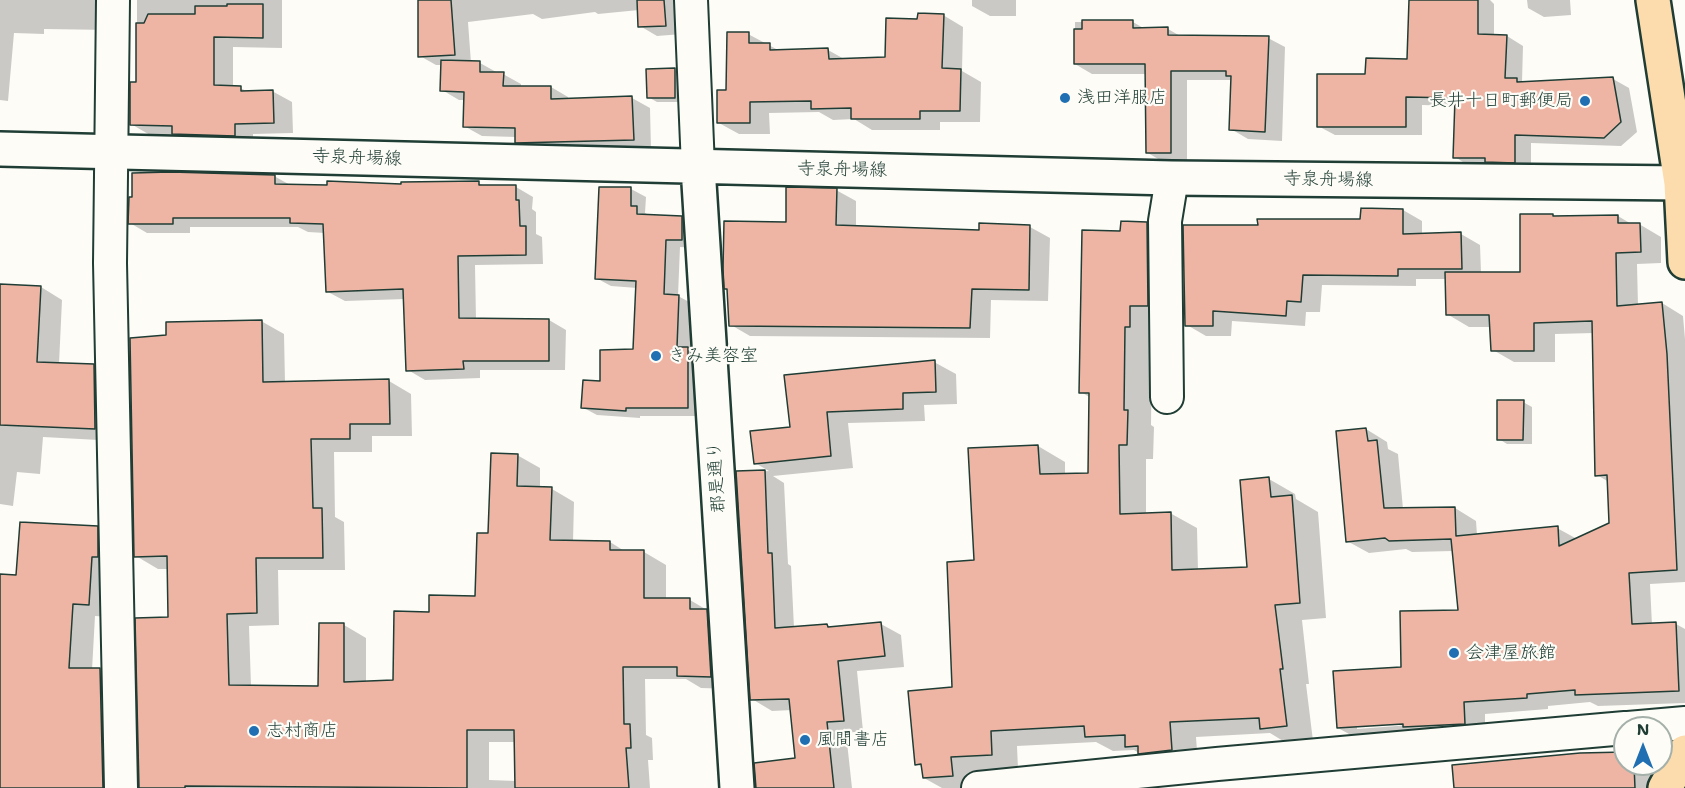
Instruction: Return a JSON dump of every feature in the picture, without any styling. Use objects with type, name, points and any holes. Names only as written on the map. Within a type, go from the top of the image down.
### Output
[{"type":"main road","points":[[1653,0],[1683,183],[1685,262]]},
{"type":"main road","name":"寺泉舟場線","points":[[0,149],[1172,178],[1683,183]]},
{"type":"main road","name":"郡是通り","points":[[698,167],[737,788]]},
{"type":"main road","points":[[1665,788],[1685,752]]},
{"type":"street","points":[[113,0],[110,263],[121,788]]},
{"type":"street","points":[[691,0],[698,167]]},
{"type":"street","points":[[1167,397],[1165,221],[1172,178]]},
{"type":"street","points":[[978,788],[1206,765],[1613,729]]},
{"type":"building","points":[[418,0],[451,0],[455,55],[418,57]]},
{"type":"building","points":[[637,0],[664,0],[666,26],[638,27]]},
{"type":"building","points":[[1409,0],[1478,0],[1478,34],[1507,35],[1505,78],[1517,78],[1517,82],[1613,77],[1621,122],[1604,138],[1515,135],[1515,163],[1485,162],[1485,158],[1453,158],[1455,98],[1406,97],[1406,127],[1317,127],[1317,74],[1365,74],[1366,58],[1407,59]]},
{"type":"building","points":[[227,4],[263,4],[263,38],[214,37],[214,85],[241,86],[241,91],[273,90],[274,123],[235,124],[235,136],[172,134],[172,126],[130,125],[130,82],[136,82],[136,23],[144,23],[148,14],[195,14],[195,6],[227,6]]},
{"type":"building","points":[[918,13],[944,14],[942,68],[961,69],[960,111],[920,111],[920,119],[851,119],[851,108],[811,109],[811,101],[750,102],[750,123],[717,123],[717,90],[726,90],[727,32],[749,32],[749,43],[770,43],[770,50],[828,48],[829,59],[885,57],[886,18],[917,19]]},
{"type":"building","points":[[1082,20],[1133,20],[1133,28],[1168,27],[1168,35],[1269,36],[1265,132],[1229,130],[1231,76],[1226,76],[1226,71],[1171,71],[1171,153],[1146,153],[1145,64],[1074,64],[1074,29],[1082,29]]},
{"type":"building","points":[[441,60],[480,61],[480,72],[504,72],[503,86],[551,86],[551,99],[632,96],[634,140],[515,143],[515,128],[463,127],[464,92],[440,91]]},
{"type":"building","points":[[675,68],[675,98],[647,98],[646,69]]},
{"type":"building","points":[[132,173],[275,175],[275,184],[327,185],[327,181],[401,184],[401,182],[479,181],[479,185],[516,185],[520,226],[526,226],[526,255],[458,256],[459,318],[549,319],[549,361],[463,361],[464,369],[406,371],[403,289],[326,292],[323,224],[290,223],[290,218],[173,218],[173,224],[128,224],[129,197],[132,197]]},
{"type":"building","points":[[599,187],[631,187],[631,206],[637,206],[637,214],[682,216],[682,240],[666,240],[664,294],[679,295],[677,347],[688,347],[688,408],[626,408],[626,411],[581,408],[583,380],[600,381],[600,350],[633,349],[636,281],[595,279]]},
{"type":"building","points":[[786,187],[837,188],[836,225],[979,230],[979,223],[1030,225],[1029,290],[972,289],[970,328],[729,326],[727,289],[724,289],[723,269],[724,221],[786,222]]},
{"type":"building","points":[[1361,208],[1403,209],[1403,234],[1461,232],[1462,269],[1398,269],[1398,276],[1303,275],[1301,302],[1287,301],[1286,316],[1213,311],[1213,326],[1185,326],[1183,225],[1258,225],[1257,219],[1360,219]]},
{"type":"building","points":[[1520,214],[1618,215],[1618,223],[1640,223],[1641,252],[1616,253],[1617,306],[1662,302],[1667,354],[1677,570],[1629,573],[1632,624],[1676,622],[1679,691],[1575,695],[1575,690],[1527,694],[1527,698],[1464,702],[1465,724],[1403,727],[1403,724],[1337,728],[1333,671],[1401,667],[1400,611],[1458,610],[1451,539],[1389,541],[1385,538],[1346,542],[1336,431],[1366,428],[1368,441],[1377,440],[1384,508],[1455,507],[1456,536],[1558,526],[1559,546],[1609,523],[1607,475],[1595,476],[1592,321],[1534,323],[1534,351],[1491,351],[1489,315],[1446,315],[1445,272],[1520,272]]},
{"type":"building","points":[[1121,221],[1147,222],[1148,306],[1130,306],[1130,327],[1125,327],[1124,410],[1128,410],[1127,445],[1119,445],[1120,514],[1171,512],[1172,570],[1247,567],[1240,480],[1269,477],[1271,497],[1292,495],[1300,603],[1275,605],[1287,726],[1260,729],[1259,718],[1170,722],[1172,750],[1138,754],[1138,746],[1125,747],[1125,735],[1085,737],[1084,726],[991,731],[992,755],[951,757],[953,776],[923,778],[921,764],[915,765],[908,691],[952,687],[947,562],[974,560],[968,448],[1038,445],[1040,474],[1088,473],[1089,393],[1079,393],[1082,230],[1120,231]]},
{"type":"building","points":[[0,284],[41,286],[37,362],[94,364],[95,429],[0,425]]},
{"type":"building","points":[[262,320],[263,382],[389,379],[390,424],[350,424],[350,439],[311,439],[313,508],[322,508],[323,558],[256,558],[257,613],[227,614],[229,685],[318,686],[319,623],[344,623],[344,682],[393,680],[394,611],[429,612],[429,595],[475,596],[477,533],[488,533],[491,453],[518,454],[517,486],[552,487],[550,540],[610,541],[610,550],[644,550],[644,598],[690,598],[690,609],[707,609],[711,677],[677,676],[677,667],[623,667],[624,724],[630,724],[631,748],[626,748],[629,788],[515,788],[514,730],[467,730],[467,788],[185,786],[185,788],[139,788],[135,618],[168,617],[167,556],[134,557],[130,338],[166,335],[166,322]]},
{"type":"building","points":[[935,360],[936,392],[903,393],[903,409],[827,412],[831,456],[754,464],[750,431],[790,427],[784,375]]},
{"type":"building","points":[[1497,400],[1524,400],[1523,440],[1497,440]]},
{"type":"building","points":[[765,470],[768,553],[772,553],[775,628],[827,624],[828,627],[881,622],[885,656],[838,661],[844,721],[827,722],[834,788],[756,788],[754,763],[795,758],[789,699],[750,700],[736,471]]},
{"type":"building","points":[[20,522],[98,526],[98,557],[92,557],[89,605],[73,604],[69,668],[100,668],[103,788],[0,788],[0,574],[16,575]]},
{"type":"building","points":[[1613,752],[1613,776],[1634,776],[1635,788],[1454,788],[1452,765],[1580,753]]},
{"type":"place","name":"浅田洋服店","points":[[1065,98]]},
{"type":"place","name":"長井十日町郵便局","points":[[1585,101]]},
{"type":"place","name":"きみ美容室","points":[[656,356]]},
{"type":"place","name":"会津屋旅館","points":[[1454,653]]},
{"type":"place","name":"志村商店","points":[[254,731]]},
{"type":"place","name":"風間書店","points":[[805,740]]}]
